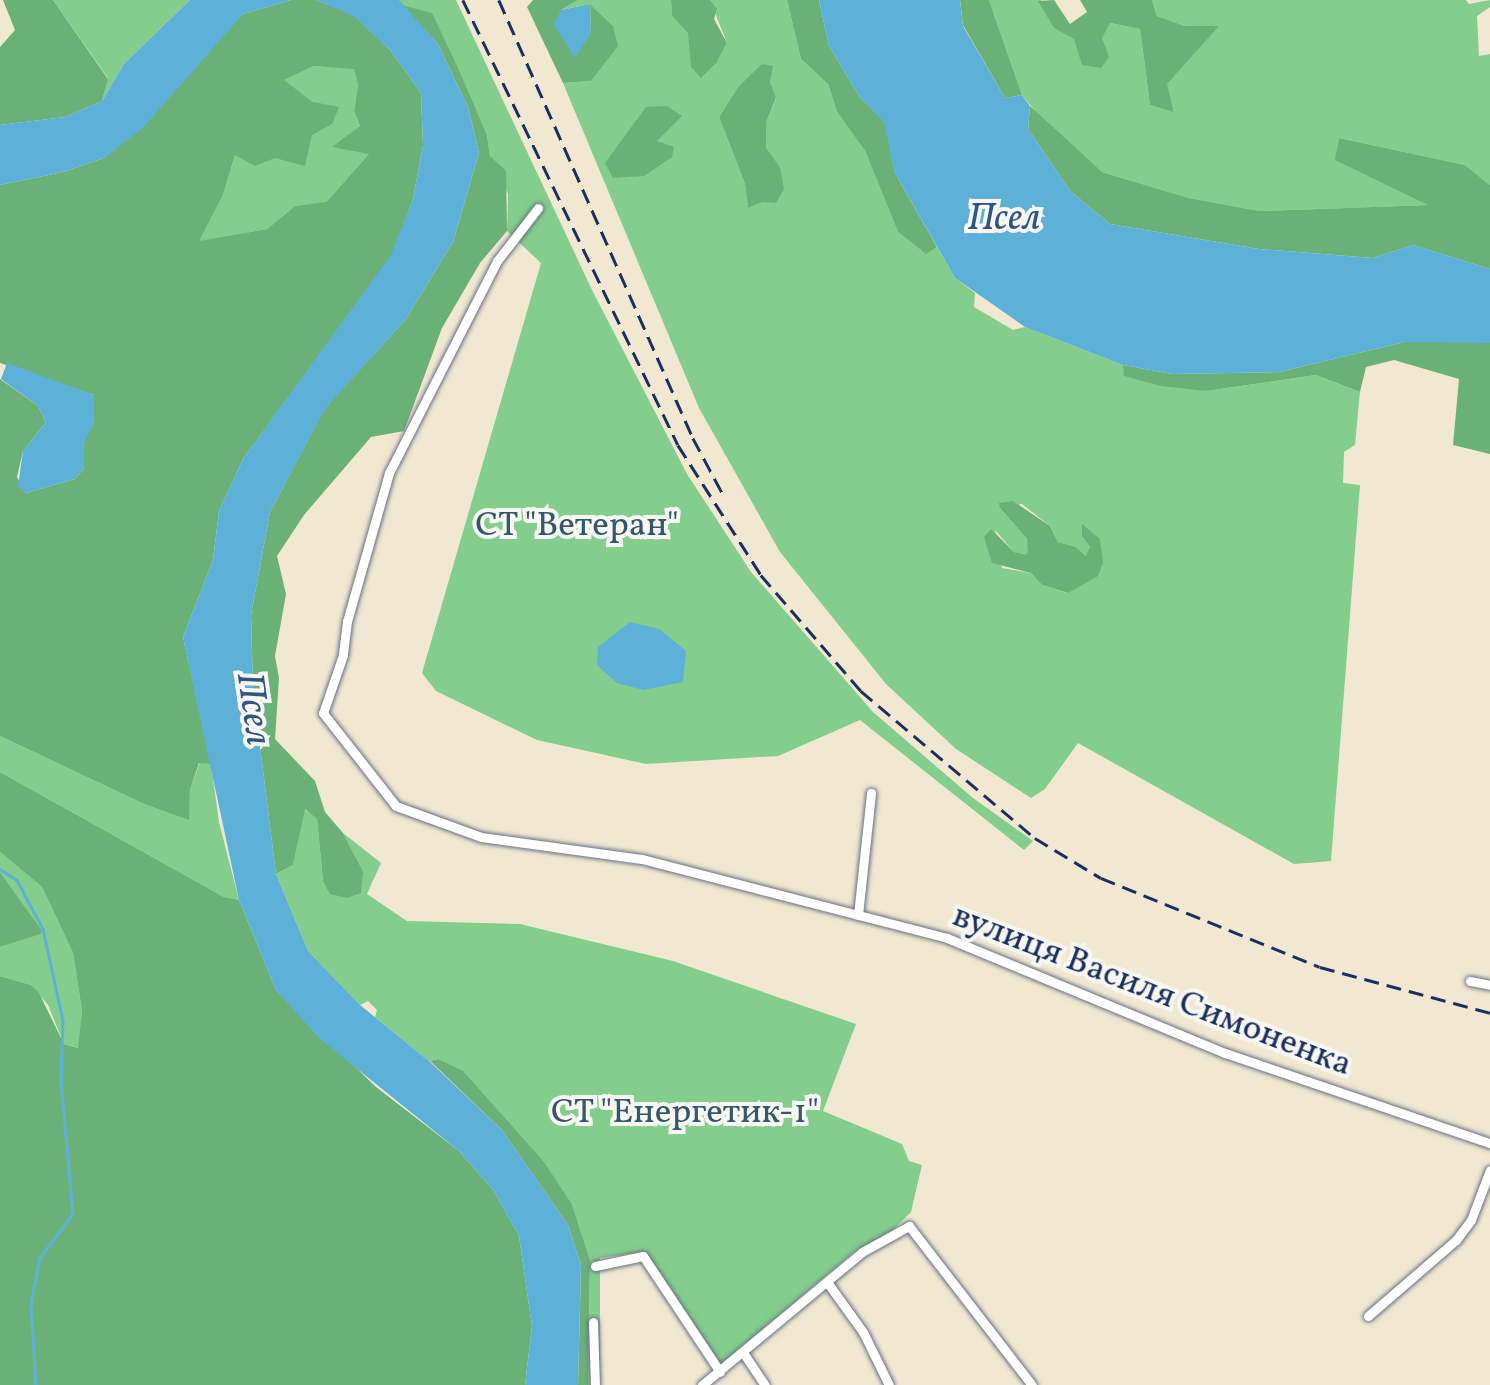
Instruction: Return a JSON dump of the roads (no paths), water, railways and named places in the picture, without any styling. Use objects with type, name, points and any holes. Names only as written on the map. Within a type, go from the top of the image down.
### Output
[{"type":"street","name":"вулиця Василя Симоненка","points":[[538,208],[497,261],[389,474],[347,622],[343,655],[322,713],[396,806],[481,837],[532,847],[642,859],[992,953],[1225,1053],[1490,1143]]},
{"type":"street","points":[[858,915],[871,793]]},
{"type":"street","points":[[1470,982],[1490,985]]},
{"type":"street","points":[[1368,1316],[1456,1240],[1471,1220],[1490,1170]]},
{"type":"street","points":[[702,1385],[744,1354],[862,1252],[909,1226],[1032,1385]]},
{"type":"street","points":[[595,1266],[643,1256],[720,1372]]},
{"type":"street","points":[[827,1282],[863,1332],[889,1385]]},
{"type":"street","points":[[593,1322],[595,1385]]},
{"type":"street","points":[[744,1354],[765,1385]]},
{"type":"water","points":[[190,0],[291,0],[243,14],[143,128],[104,158],[63,172],[0,185],[0,125],[65,117],[102,101],[124,64]]},
{"type":"water","name":"Псел","points":[[316,0],[399,0],[438,44],[468,107],[479,153],[453,242],[406,319],[325,409],[270,512],[251,615],[253,690],[276,874],[308,951],[360,1005],[429,1061],[502,1130],[568,1225],[581,1265],[578,1385],[525,1385],[532,1326],[519,1236],[494,1191],[459,1151],[319,1038],[276,990],[239,900],[183,637],[213,560],[219,511],[243,459],[391,255],[413,199],[423,146],[421,93],[391,51],[354,16]]},
{"type":"water","name":"Псел","points":[[819,0],[960,0],[963,26],[1005,98],[1022,95],[1030,106],[1028,129],[1070,191],[1110,224],[1259,249],[1373,258],[1413,245],[1490,269],[1490,343],[1405,342],[1279,372],[1173,374],[1123,365],[1025,327],[955,278],[895,173],[884,122],[859,96],[829,46]]},
{"type":"water","points":[[590,4],[591,33],[575,58],[554,25],[561,10]]},
{"type":"water","points":[[7,363],[94,395],[94,421],[84,444],[84,468],[75,479],[26,493],[18,486],[23,451],[46,422],[38,406],[1,379]]},
{"type":"water","points":[[630,622],[659,629],[686,651],[683,682],[643,690],[617,683],[597,665],[598,647]]},
{"type":"waterway","points":[[0,869],[17,880],[43,929],[63,1020],[61,1080],[73,1214],[40,1258],[31,1304],[36,1385]]},
{"type":"railway","points":[[463,0],[678,445],[761,575],[861,691],[1035,838],[1101,878],[1320,967],[1490,1013]]},
{"type":"railway","points":[[499,0],[693,438],[724,496]]},
{"type":"park label","name":"СТ \"Ветеран\"","points":[[577,526]]},
{"type":"park label","name":"СТ \"Енергетик-1\"","points":[[685,1113]]}]
